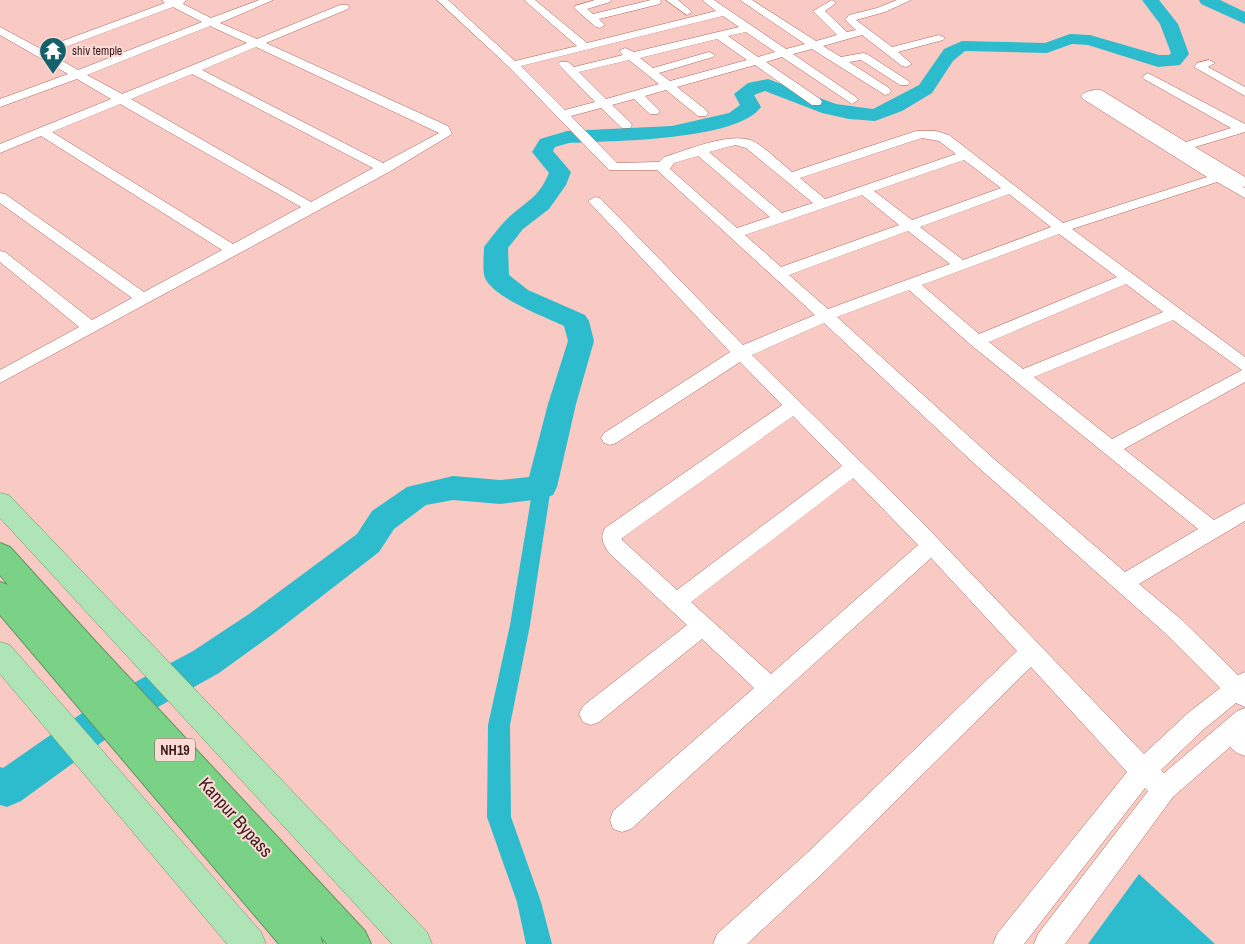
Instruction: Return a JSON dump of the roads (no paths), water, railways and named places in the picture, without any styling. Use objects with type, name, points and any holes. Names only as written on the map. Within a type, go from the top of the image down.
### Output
[{"type":"highway","name":"Kanpur Bypass","points":[[0,555],[352,944]]},
{"type":"highway","name":"Kanpur Bypass","points":[[0,594],[304,944]]},
{"type":"main road","points":[[0,502],[150,664],[415,944]]},
{"type":"main road","points":[[0,654],[249,944]]},
{"type":"street","points":[[0,102],[212,23],[268,0]]},
{"type":"street","points":[[442,0],[513,65],[614,167],[663,166],[669,160],[741,140],[751,145],[823,204]]},
{"type":"street","points":[[532,0],[585,47]]},
{"type":"street","points":[[546,14],[603,0],[616,11]]},
{"type":"street","points":[[671,0],[687,12]]},
{"type":"street","points":[[744,0],[885,91]]},
{"type":"street","points":[[824,0],[832,3],[819,10],[818,13],[845,36]]},
{"type":"street","points":[[906,0],[850,18],[851,22],[906,64]]},
{"type":"street","points":[[0,377],[443,137],[446,132],[412,114],[212,23],[175,1],[40,53]]},
{"type":"street","points":[[591,18],[636,3],[656,2]]},
{"type":"street","points":[[636,3],[669,26]]},
{"type":"street","points":[[513,65],[585,47],[655,16],[715,6],[852,100]]},
{"type":"street","points":[[574,38],[609,36],[669,26],[715,6]]},
{"type":"street","points":[[0,149],[344,7]]},
{"type":"street","points":[[572,8],[581,9],[631,56],[702,113]]},
{"type":"street","points":[[571,71],[747,28]]},
{"type":"street","points":[[0,30],[312,208]]},
{"type":"street","points":[[562,115],[864,31]]},
{"type":"street","points":[[719,35],[816,102]]},
{"type":"street","points":[[890,51],[939,38]]},
{"type":"street","points":[[691,41],[728,69]]},
{"type":"street","points":[[554,55],[626,125]]},
{"type":"street","points":[[650,72],[710,55]]},
{"type":"street","points":[[838,61],[863,56],[904,82]]},
{"type":"street","points":[[1209,63],[1200,64],[1200,67],[1245,92]]},
{"type":"street","points":[[192,70],[384,169]]},
{"type":"street","points":[[1148,77],[1243,129]]},
{"type":"street","points":[[1179,148],[1097,93],[1086,96],[1224,175],[1245,183]]},
{"type":"street","points":[[636,94],[654,111]]},
{"type":"street","points":[[1179,148],[1243,129]]},
{"type":"street","points":[[43,132],[233,250]]},
{"type":"street","points":[[790,177],[921,134],[936,135],[944,138],[1127,278],[1245,365]]},
{"type":"street","points":[[700,151],[780,219]]},
{"type":"street","points":[[736,234],[966,156]]},
{"type":"street","points":[[663,166],[664,170],[986,463],[1173,626],[1242,689],[1196,722],[1143,771],[1007,944]]},
{"type":"street","points":[[1224,175],[1245,194]]},
{"type":"street","points":[[610,438],[742,353],[826,316],[1061,228],[1224,175]]},
{"type":"street","points":[[779,273],[1011,189]]},
{"type":"street","points":[[864,190],[960,265]]},
{"type":"street","points":[[0,197],[143,299]]},
{"type":"street","points":[[595,201],[931,546],[1143,771],[1164,788]]},
{"type":"street","points":[[0,255],[91,328]]},
{"type":"street","points":[[977,341],[1127,278]]},
{"type":"street","points":[[910,284],[977,341],[1213,530]]},
{"type":"street","points":[[1021,376],[1174,313]]},
{"type":"street","points":[[1110,448],[1245,376]]},
{"type":"street","points":[[770,688],[618,549],[612,542],[612,534],[794,406]]},
{"type":"street","points":[[676,602],[854,467]]},
{"type":"street","points":[[1124,583],[1245,511]]},
{"type":"street","points":[[622,820],[931,546]]},
{"type":"street","points":[[591,714],[702,626]]},
{"type":"street","points":[[727,944],[816,862],[1031,652]]},
{"type":"street","points":[[1048,944],[1164,788],[1240,732]]},
{"type":"water","points":[[1139,874],[1215,944],[1088,944]]},
{"type":"waterway","points":[[0,786],[7,788],[111,714],[206,662],[261,624],[368,543],[383,520],[418,495],[453,488],[500,492],[542,487],[562,404],[581,341],[576,321],[519,296],[497,277],[496,247],[515,224],[541,204],[555,185],[560,172],[542,152],[547,143],[567,137],[672,132],[736,118],[751,107],[744,94],[761,85],[777,88],[804,100],[829,108],[849,113],[875,115],[887,111],[926,89],[946,57],[962,46],[1047,48],[1070,39],[1090,40],[1158,61],[1174,61],[1180,54],[1175,38],[1166,18],[1150,0]]},
{"type":"waterway","points":[[1207,0],[1245,19]]},
{"type":"waterway","points":[[539,944],[529,902],[499,817],[499,725],[520,625],[542,487]]},
{"type":"place","name":"shiv temple","points":[[53,75]]}]
